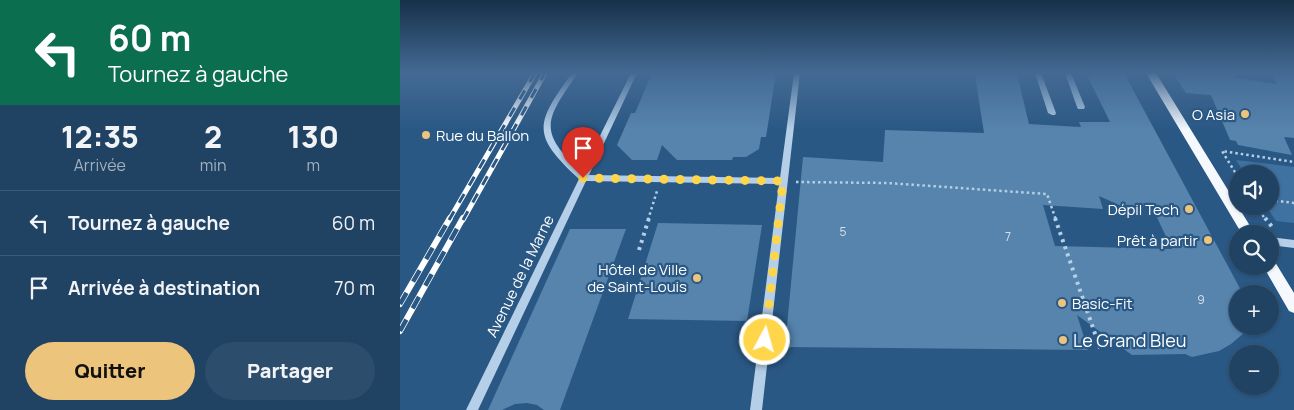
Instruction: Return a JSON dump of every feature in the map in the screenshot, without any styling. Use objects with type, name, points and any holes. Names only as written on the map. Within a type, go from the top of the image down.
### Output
[{"type":"main road","points":[[1163,92],[1244,225]]},
{"type":"main road","points":[[1275,275],[1294,306]]},
{"type":"street","name":"Avenue de la Marne","points":[[472,410],[625,92]]},
{"type":"street","points":[[756,410],[795,92]]},
{"type":"street","points":[[1075,92],[1081,107]]},
{"type":"street","points":[[583,178],[783,181]]},
{"type":"lane","points":[[561,92],[555,100],[545,129],[549,142],[558,156],[583,178]]},
{"type":"lane","points":[[1045,92],[1052,113]]},
{"type":"path","points":[[1231,165],[1222,151],[1294,162]]},
{"type":"path","points":[[639,250],[660,180]]},
{"type":"path","points":[[783,181],[887,183],[1047,194],[1101,351]]},
{"type":"path","points":[[1279,201],[1294,203]]},
{"type":"path","points":[[1264,215],[1289,243]]},
{"type":"shaded area","points":[[1236,160],[1277,165],[1239,165]]},
{"type":"shaded area","points":[[1279,165],[1294,167],[1294,223],[1276,221],[1272,215],[1279,215]]},
{"type":"building","points":[[644,92],[773,92],[766,137],[761,137],[759,149],[746,157],[733,157],[732,160],[677,160],[662,145],[657,160],[632,160],[617,145],[631,113],[635,113]]},
{"type":"building","points":[[978,92],[1021,92],[1029,124],[1081,127],[1079,122],[1110,122],[1095,92],[1134,92],[1229,268],[1229,275],[1233,275],[1238,285],[1229,285],[1229,335],[1242,335],[1219,351],[1192,357],[1185,354],[1132,355],[1077,315],[1088,350],[785,347],[803,157],[883,162],[885,130],[984,133]],"holes":[[[1099,196],[1119,205],[1152,207],[1172,249],[1055,246],[1043,205],[1103,209]]]},
{"type":"building","points":[[1294,92],[1294,138],[1284,137],[1292,155],[1238,145],[1236,141],[1230,140],[1211,95],[1186,93]]},
{"type":"building","name":"Hôtel de Ville de Saint-Louis","points":[[658,223],[762,225],[747,321],[628,319]]},
{"type":"building","points":[[570,229],[626,229],[560,410],[544,410],[537,405],[527,403],[515,404],[502,410],[488,410]]},
{"type":"railway","points":[[449,220],[524,92]]},
{"type":"railway","points":[[463,220],[534,92]]},
{"type":"railway","points":[[400,304],[450,218]]},
{"type":"railway","points":[[400,331],[463,218]]},
{"type":"place","name":"O Asia","points":[[1245,114]]},
{"type":"place","name":"Rue du Ballon","points":[[426,135]]},
{"type":"place","name":"Dépil Tech","points":[[1189,209]]},
{"type":"place","name":"Prêt à partir","points":[[1208,240]]},
{"type":"place","name":"Hôtel de Ville de Saint-Louis","points":[[697,278]]},
{"type":"place","name":"Basic-Fit","points":[[1062,303]]},
{"type":"place","name":"Le Grand Bleu","points":[[1063,340]]},
{"type":"route","points":[[583,178],[783,181],[765,340]]}]
